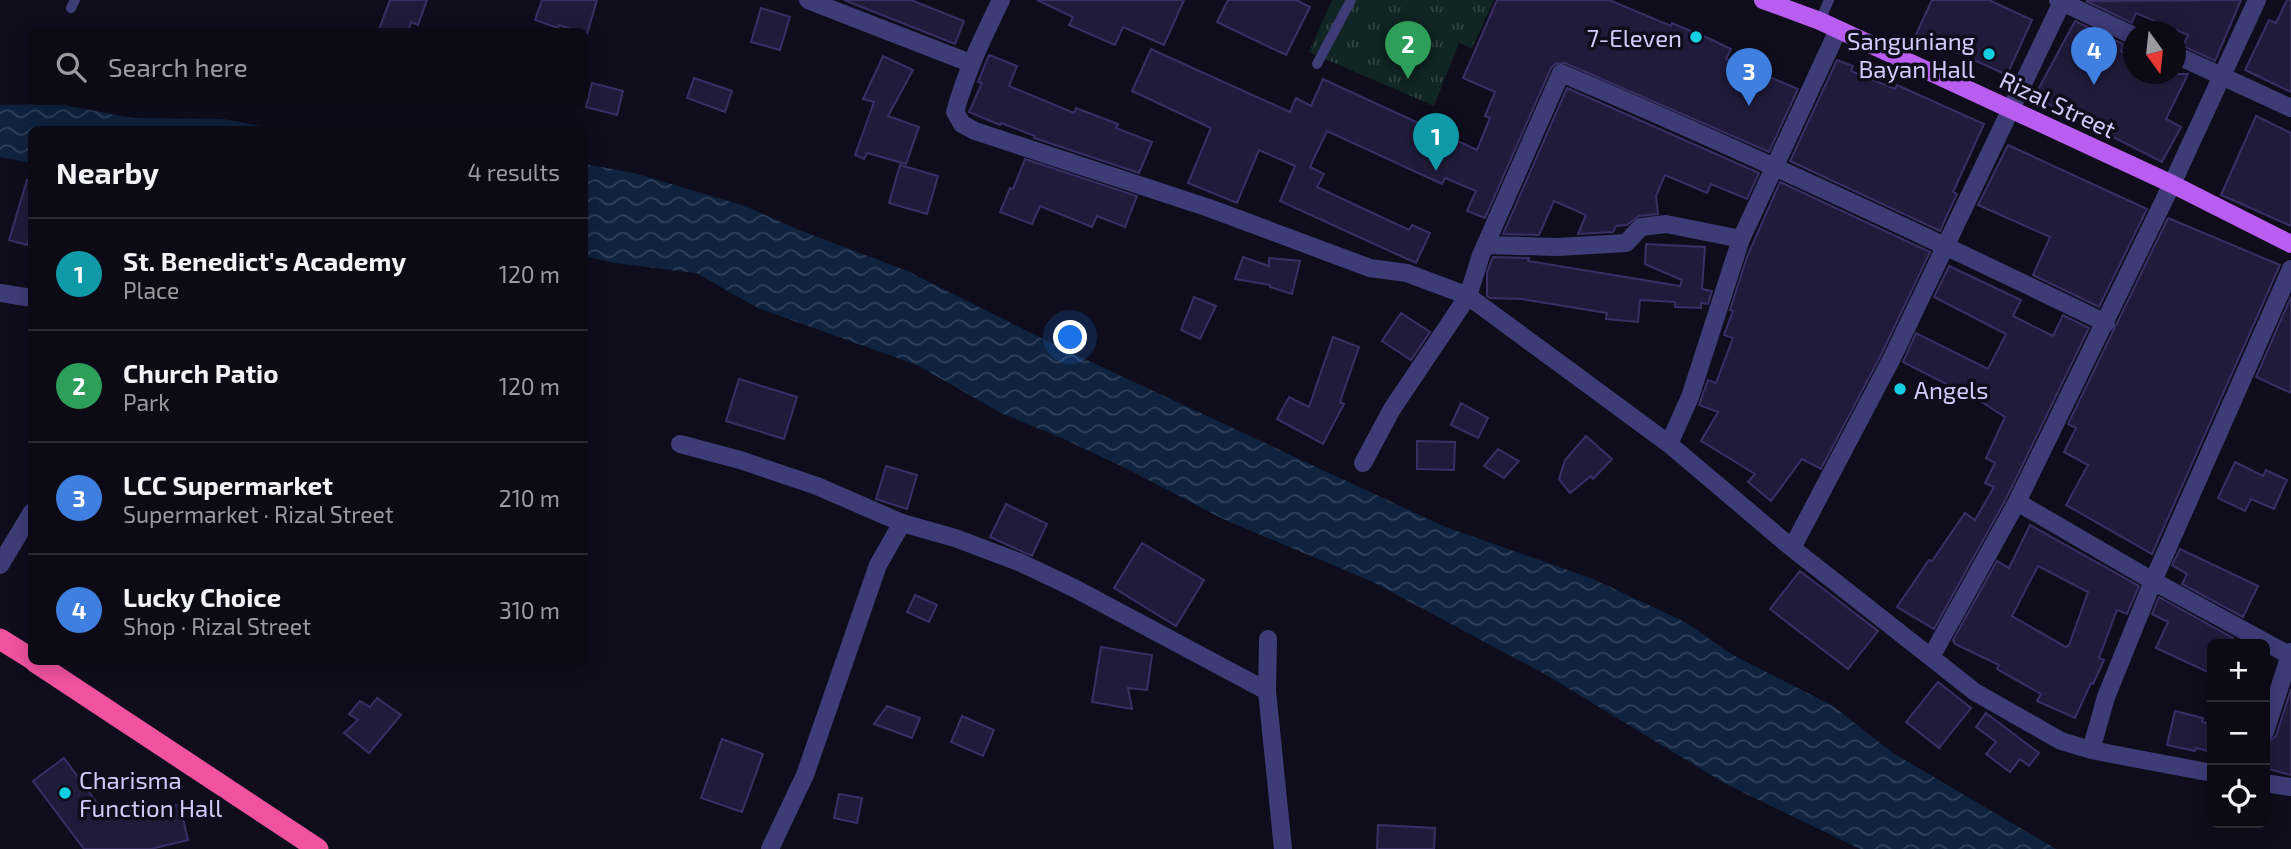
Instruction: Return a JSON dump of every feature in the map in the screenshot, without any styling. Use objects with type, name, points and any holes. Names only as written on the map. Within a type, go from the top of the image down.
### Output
[{"type":"highway","points":[[0,639],[28,657]]},
{"type":"highway","points":[[41,665],[317,849]]},
{"type":"main road","name":"Rizal Street","points":[[1763,0],[1821,21],[2172,184],[2291,244]]},
{"type":"street","points":[[808,0],[970,63]]},
{"type":"street","points":[[1002,0],[970,63],[955,112],[962,124],[975,131],[1209,208],[1370,268],[1407,273],[1468,296],[1670,444],[1792,548],[1975,692],[2061,741],[2091,750],[2207,772]]},
{"type":"street","points":[[1931,657],[2017,502],[2106,323],[2257,0]]},
{"type":"street","points":[[1792,548],[1892,358],[2061,1],[2123,31]]},
{"type":"street","points":[[1670,444],[1690,397],[1741,239],[1838,30]]},
{"type":"street","points":[[2186,60],[2291,108]]},
{"type":"street","points":[[1363,463],[1392,409],[1468,296],[1480,254],[1561,73],[1668,118],[2106,323]]},
{"type":"street","points":[[1486,245],[1557,247],[1626,243],[1641,227],[1666,224],[1741,239]]},
{"type":"street","points":[[2091,750],[2106,697],[2152,581],[2291,269]]},
{"type":"street","points":[[0,293],[28,297]]},
{"type":"street","points":[[680,444],[740,460],[817,486],[902,523],[955,538],[1019,562],[1267,691]]},
{"type":"street","points":[[2017,502],[2152,581],[2290,654],[2270,716]]},
{"type":"street","points":[[0,565],[28,519]]},
{"type":"street","points":[[770,849],[805,775],[878,565],[902,523]]},
{"type":"street","points":[[1268,639],[1267,691],[1283,849]]},
{"type":"street","points":[[2270,784],[2291,787]]},
{"type":"lane","points":[[1821,21],[1829,0]]},
{"type":"lane","points":[[1317,64],[1347,1]]},
{"type":"green space","points":[[1332,0],[1494,0],[1472,48],[1459,43],[1434,106],[1309,52]]},
{"type":"water","points":[[0,105],[64,105],[132,118],[223,119],[260,126],[28,126],[28,162],[0,157]]},
{"type":"water","points":[[588,165],[634,173],[745,206],[799,230],[905,270],[1061,348],[1443,526],[1593,579],[1685,622],[1733,655],[1833,706],[1893,753],[2056,849],[1860,849],[1724,783],[1548,676],[1373,582],[1225,520],[1131,471],[1001,413],[917,365],[758,308],[696,273],[615,263],[588,257]]},
{"type":"building","points":[[390,0],[427,0],[418,25],[411,22],[409,28],[380,28]]},
{"type":"building","points":[[542,0],[597,0],[588,31],[588,28],[559,25],[558,28],[535,20]]},
{"type":"building","points":[[844,0],[911,0],[964,21],[955,44]]},
{"type":"building","points":[[1037,0],[1184,0],[1164,45],[1123,27],[1115,45],[1069,25],[1073,17]]},
{"type":"building","points":[[1228,0],[1296,0],[1310,7],[1286,55],[1217,22]]},
{"type":"building","points":[[1497,0],[1609,0],[1710,39],[1731,49],[1726,59],[1798,89],[1769,152],[1565,63],[1555,64],[1485,218],[1467,211],[1476,191],[1445,178],[1442,184],[1327,131],[1310,167],[1324,174],[1317,187],[1409,230],[1412,225],[1430,233],[1416,263],[1280,201],[1295,166],[1259,150],[1237,203],[1188,183],[1211,128],[1132,91],[1151,49],[1290,112],[1296,98],[1311,106],[1323,79],[1477,150],[1490,118],[1485,116],[1495,92],[1463,78]]},
{"type":"building","name":"Sanguniang Bayan Hall","points":[[1932,0],[1989,0],[2032,20],[2007,75],[1916,34]]},
{"type":"building","points":[[2241,0],[2215,61],[2186,47],[2186,21],[2155,21],[2136,13],[2133,21],[2128,21],[2086,1]]},
{"type":"building","points":[[2287,0],[2291,0],[2291,92],[2245,70],[2269,20],[2276,23]]},
{"type":"building","points":[[761,8],[790,17],[780,50],[751,42]]},
{"type":"building","points":[[2075,21],[2123,44],[2123,84],[2183,84],[2166,119],[2181,127],[2162,162],[2034,97]]},
{"type":"building","points":[[989,55],[1017,66],[1009,86],[1074,113],[1076,108],[1118,124],[1116,128],[1152,142],[1139,173],[1034,138],[1035,136],[969,112],[982,83],[978,82]]},
{"type":"building","points":[[883,56],[913,70],[888,116],[919,127],[906,164],[867,153],[864,159],[855,155],[874,102],[863,99]]},
{"type":"building","points":[[1837,60],[1853,66],[1851,71],[1895,89],[1897,85],[1984,124],[1953,192],[1957,194],[1940,231],[1790,161]]},
{"type":"building","points":[[694,78],[732,91],[725,112],[687,98]]},
{"type":"building","points":[[592,83],[623,91],[617,115],[586,107]]},
{"type":"building","points":[[1567,88],[1759,173],[1747,199],[1711,184],[1707,193],[1665,175],[1656,196],[1658,214],[1639,216],[1627,225],[1616,226],[1613,232],[1578,234],[1586,215],[1554,201],[1539,235],[1503,234]]},
{"type":"building","points":[[2256,116],[2291,133],[2291,226],[2221,195]]},
{"type":"building","points":[[2008,145],[2147,209],[2099,307],[2033,275],[2050,237],[1978,205]]},
{"type":"building","points":[[1025,159],[1137,196],[1125,227],[1097,216],[1092,227],[1040,206],[1032,224],[1000,212]]},
{"type":"building","points":[[900,165],[938,176],[927,214],[889,203]]},
{"type":"building","points":[[27,180],[28,180],[27,245],[9,240]]},
{"type":"building","points":[[1780,182],[1930,252],[1882,353],[1821,469],[1802,459],[1771,501],[1748,482],[1755,474],[1701,441],[1718,412],[1699,405],[1708,380],[1716,383],[1733,338],[1724,335],[1733,311],[1730,310],[1747,257]]},
{"type":"building","points":[[2168,218],[2280,265],[2152,554],[2066,505],[2088,465],[2064,452],[2076,428],[2068,424]]},
{"type":"building","points":[[1646,244],[1705,247],[1702,289],[1712,291],[1708,304],[1701,303],[1701,308],[1675,307],[1675,302],[1640,300],[1638,322],[1606,319],[1607,313],[1487,296],[1487,272],[1493,257],[1529,258],[1528,261],[1680,286],[1682,280],[1645,264]]},
{"type":"building","points":[[1243,257],[1269,266],[1269,258],[1300,261],[1292,294],[1270,285],[1235,279]]},
{"type":"building","points":[[1949,266],[2021,300],[2013,316],[2053,336],[2063,315],[2089,328],[2007,497],[1934,629],[1897,607],[1965,513],[1975,520],[1994,487],[1985,483],[1995,463],[1986,458],[2005,417],[1980,401],[1903,362],[1916,333],[1988,369],[2006,334],[1934,297]]},
{"type":"building","points":[[1194,297],[1216,306],[1200,339],[1181,330]]},
{"type":"building","points":[[2291,297],[2291,393],[2256,377]]},
{"type":"building","points":[[1401,313],[1430,332],[1411,360],[1382,341]]},
{"type":"building","points":[[1333,337],[1359,347],[1340,402],[1344,404],[1323,444],[1277,419],[1289,397],[1309,407]]},
{"type":"building","points":[[739,379],[797,397],[784,439],[726,421]]},
{"type":"building","points":[[1461,403],[1488,418],[1478,438],[1451,425]]},
{"type":"building","points":[[1586,436],[1612,459],[1593,479],[1591,476],[1570,493],[1559,479],[1565,460]]},
{"type":"building","points":[[1417,441],[1455,442],[1454,470],[1417,469]]},
{"type":"building","points":[[1498,449],[1519,461],[1504,478],[1484,466]]},
{"type":"building","points":[[2235,462],[2263,476],[2266,470],[2287,480],[2274,509],[2251,499],[2245,511],[2218,498]]},
{"type":"building","points":[[886,466],[917,475],[907,509],[876,499]]},
{"type":"building","points":[[1006,504],[1047,524],[1032,556],[990,537]]},
{"type":"building","points":[[2030,525],[2139,586],[2127,614],[2117,610],[2099,658],[2104,660],[2075,718],[2037,701],[2041,694],[1997,669],[1999,665],[1955,644],[1953,640],[1997,561],[2009,568]],"holes":[[[2038,566],[2088,592],[2066,647],[2012,616]]]},
{"type":"building","points":[[1142,543],[1204,580],[1176,626],[1114,588]]},
{"type":"building","points":[[2180,549],[2258,586],[2243,617],[2182,584],[2187,574],[2172,565]]},
{"type":"building","points":[[1800,571],[1878,631],[1848,669],[1770,609]]},
{"type":"building","points":[[915,595],[937,605],[929,622],[907,612]]},
{"type":"building","points":[[2159,597],[2233,638],[2207,639],[2207,672],[2156,648],[2168,622],[2152,614]]},
{"type":"building","points":[[1101,647],[1152,655],[1147,690],[1128,688],[1132,709],[1092,702]]},
{"type":"building","points":[[1938,682],[1971,708],[1939,748],[1906,722]]},
{"type":"building","points":[[2291,689],[2291,775],[2270,769],[2270,741],[2276,736]]},
{"type":"building","points":[[377,698],[401,715],[369,753],[344,733],[358,720],[349,714],[360,701],[370,707]]},
{"type":"building","points":[[887,706],[920,718],[912,738],[874,724]]},
{"type":"building","points":[[2175,711],[2203,718],[2202,722],[2207,723],[2207,751],[2167,745]]},
{"type":"building","points":[[1986,713],[2039,753],[2029,766],[2020,759],[2010,772],[1986,754],[1996,742],[1976,727]]},
{"type":"building","points":[[962,716],[994,730],[983,756],[951,742]]},
{"type":"building","points":[[722,739],[763,754],[742,812],[701,798]]},
{"type":"building","name":"Charisma Function Hall","points":[[64,758],[103,811],[180,805],[188,840],[151,849],[84,849],[33,781]]},
{"type":"building","points":[[839,794],[862,798],[857,823],[834,818]]},
{"type":"building","points":[[1378,825],[1435,828],[1434,849],[1377,849]]},
{"type":"place","name":"7-Eleven","points":[[1696,37]]},
{"type":"place","name":"Sanguniang Bayan Hall","points":[[1989,54]]},
{"type":"place","name":"Church Patio","points":[[1408,79]]},
{"type":"place","name":"Lucky Choice","points":[[2094,85]]},
{"type":"place","name":"LCC Supermarket","points":[[1749,106]]},
{"type":"place","name":"St. Benedict's Academy","points":[[1436,171]]},
{"type":"place","name":"Angels","points":[[1900,389]]},
{"type":"place","name":"Charisma Function Hall","points":[[65,793]]}]
